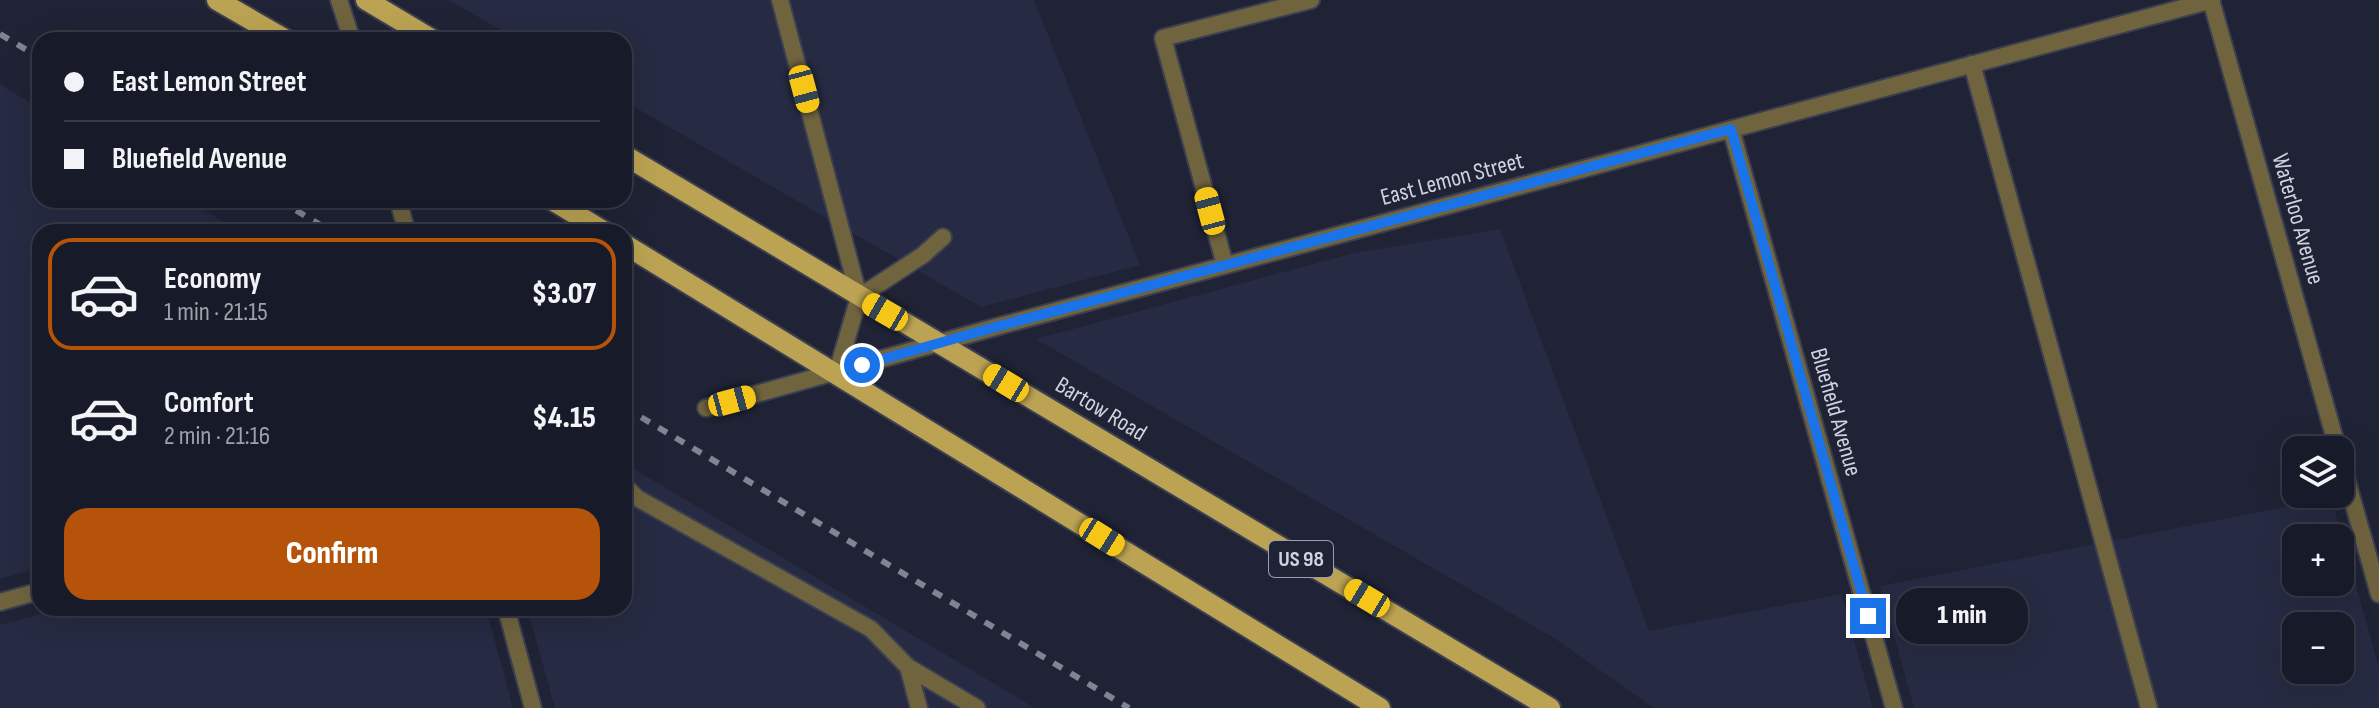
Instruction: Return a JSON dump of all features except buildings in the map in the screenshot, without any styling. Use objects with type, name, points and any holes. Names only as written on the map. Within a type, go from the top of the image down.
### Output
[{"type":"main road","points":[[217,0],[272,32]]},
{"type":"main road","points":[[366,0],[420,32]]},
{"type":"main road","name":"Bartow Road","points":[[632,160],[1550,708]]},
{"type":"main road","points":[[565,208],[592,224]]},
{"type":"main road","points":[[632,249],[1380,708]]},
{"type":"street","points":[[339,0],[349,32]]},
{"type":"street","points":[[780,0],[859,297],[837,372]]},
{"type":"street","points":[[1225,265],[1163,38],[1311,0]]},
{"type":"street","name":"East Lemon Street","points":[[706,408],[2211,0]]},
{"type":"street","name":"Waterloo Avenue","points":[[2211,0],[2334,436]]},
{"type":"street","points":[[1972,64],[2149,708]]},
{"type":"street","name":"Bluefield Avenue","points":[[1731,129],[1894,708]]},
{"type":"street","points":[[859,297],[923,255],[943,237]]},
{"type":"street","points":[[632,493],[871,629],[908,667],[977,708]]},
{"type":"street","points":[[2354,506],[2379,594]]},
{"type":"street","points":[[0,602],[32,593]]},
{"type":"street","points":[[508,616],[533,708]]},
{"type":"street","points":[[908,667],[919,708]]},
{"type":"shaded area","points":[[449,0],[1034,0],[1140,265],[981,307],[632,106],[632,32],[504,32]]},
{"type":"shaded area","points":[[0,84],[32,104],[32,208],[201,208],[228,224],[32,224],[32,570],[0,579]]},
{"type":"shaded area","points":[[1500,229],[1649,631],[1841,594],[1873,708],[1654,708],[1554,638],[1036,339],[1354,253]]},
{"type":"shaded area","points":[[632,468],[1035,708],[555,708],[529,616],[632,616]]},
{"type":"shaded area","points":[[2282,508],[2334,508],[2338,524],[2282,524],[2282,596],[2354,596],[2354,579],[2379,667],[2379,708],[1914,708],[1880,586]]},
{"type":"shaded area","points":[[33,616],[488,616],[513,708],[0,708],[0,625]]},
{"type":"railway","points":[[0,34],[32,53]]},
{"type":"railway","points":[[292,208],[319,224]]},
{"type":"railway","points":[[632,412],[1129,708]]},
{"type":"route","points":[[862,365],[1731,129],[1868,616]]}]
